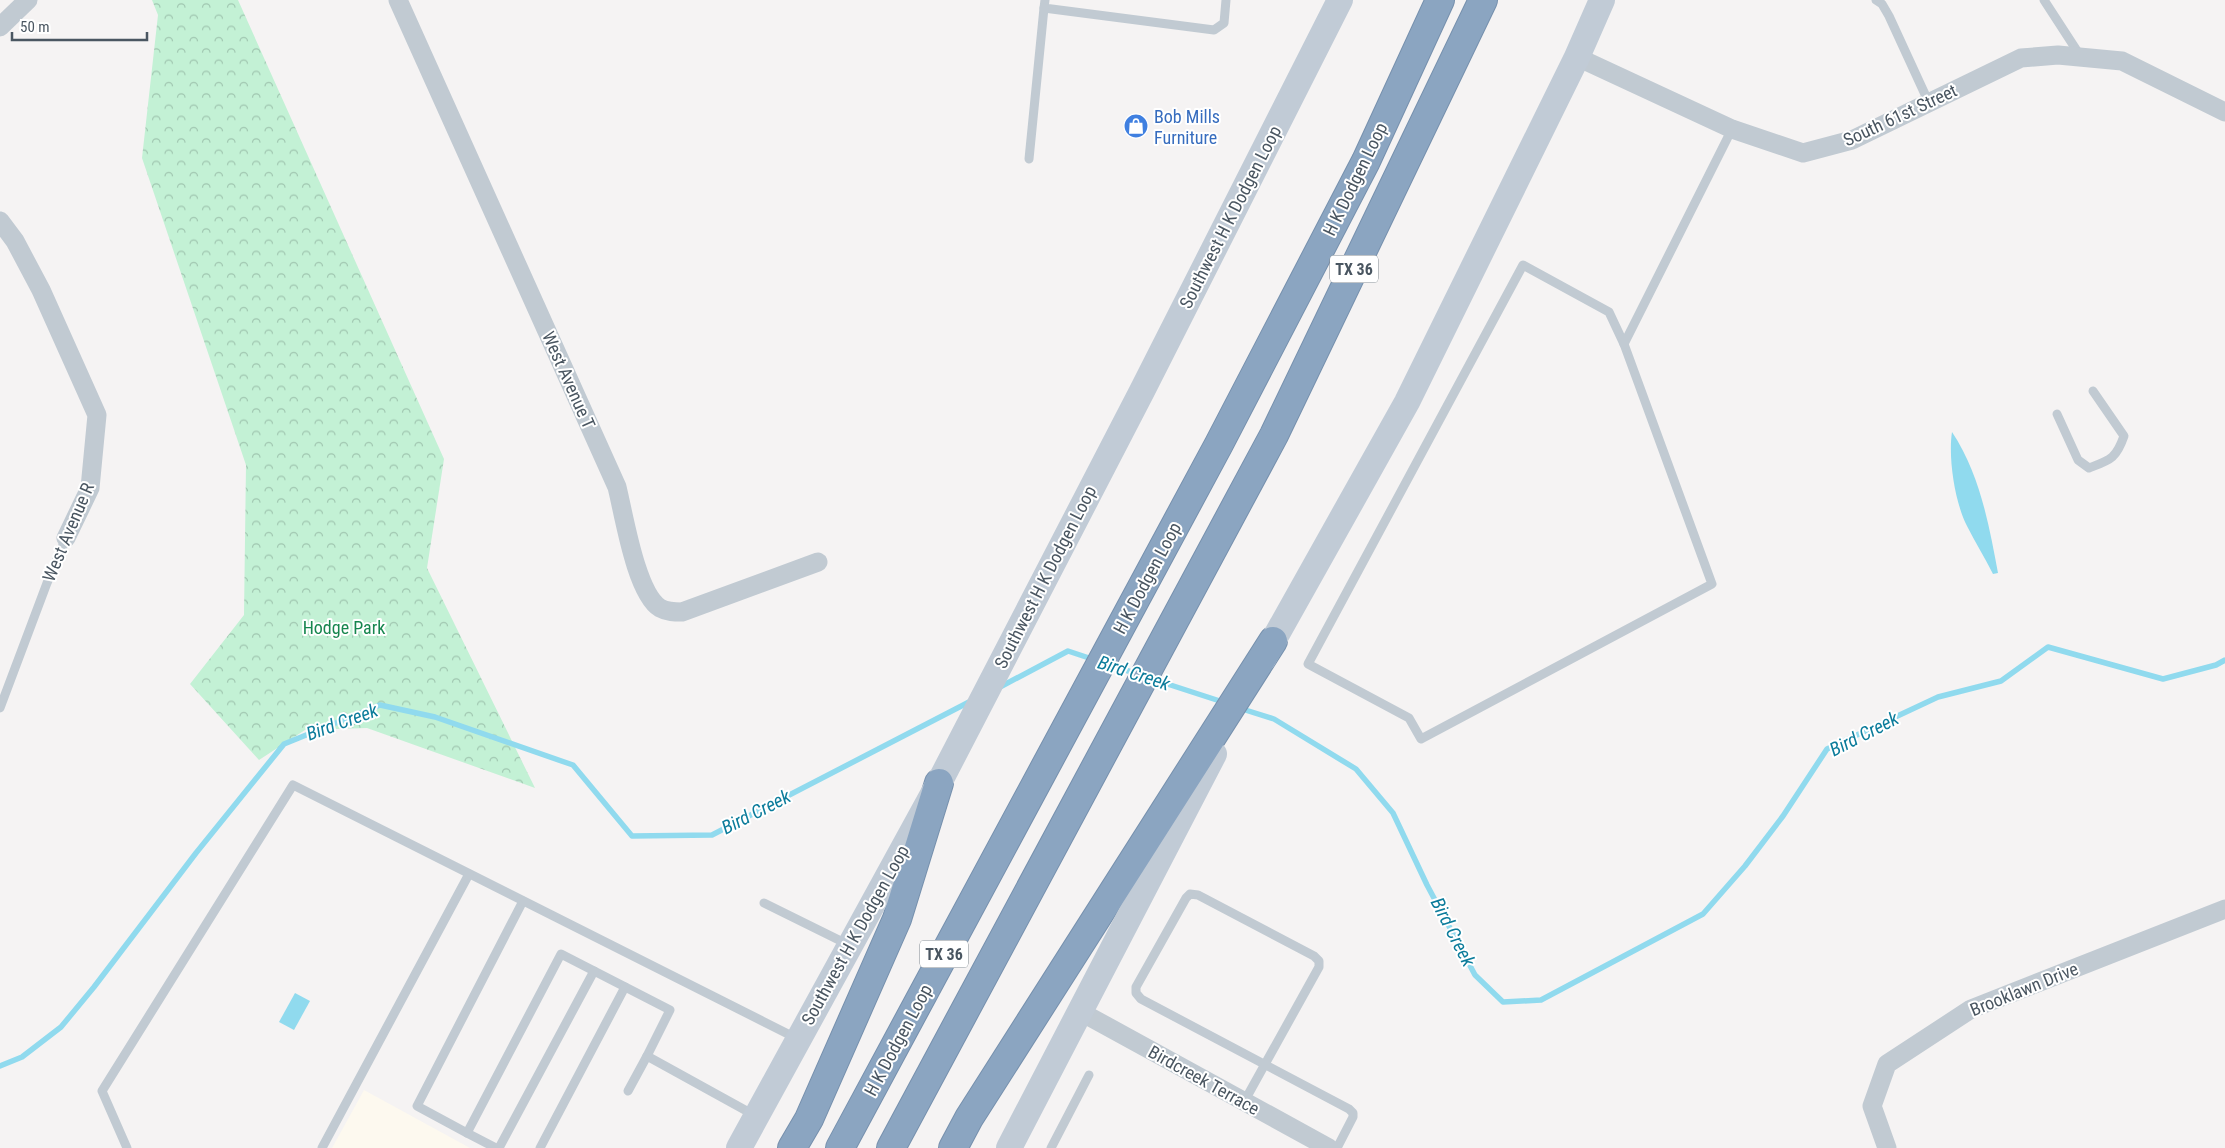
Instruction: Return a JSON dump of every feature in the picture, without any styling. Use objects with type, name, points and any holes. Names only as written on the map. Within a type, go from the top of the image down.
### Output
[{"type":"highway","name":"H K Dodgen Loop","points":[[840,1148],[1173,528],[1366,161],[1440,0]]},
{"type":"highway","name":"TX 36","points":[[891,1148],[1090,774],[1274,435],[1483,0]]},
{"type":"highway","points":[[953,1148],[969,1118],[1176,808],[1273,642]]},
{"type":"highway","points":[[792,1148],[809,1119],[898,919],[938,783]]},
{"type":"main road","name":"Southwest H K Dodgen Loop","points":[[739,1148],[938,783],[1063,543],[1340,0]]},
{"type":"main road","points":[[1273,642],[1407,402],[1577,57],[1602,0]]},
{"type":"main road","points":[[1009,1148],[1079,1011],[1176,808]]},
{"type":"street","points":[[0,27],[23,7],[28,0]]},
{"type":"street","name":"West Avenue T","points":[[398,0],[617,487],[638,572],[643,588],[651,600],[659,608],[682,612],[818,562]]},
{"type":"street","name":"South 61st Street","points":[[1577,57],[1732,129],[1804,153],[1852,140],[2021,58],[2058,55],[2122,61],[2225,112]]},
{"type":"street","name":"West Avenue R","points":[[0,221],[15,241],[41,290],[97,415],[90,488],[66,538]]},
{"type":"street","name":"Brooklawn Drive","points":[[1887,1148],[1872,1106],[1887,1064],[1971,1009],[2225,909]]},
{"type":"street","name":"Birdcreek Terrace","points":[[1079,1011],[1329,1148]]},
{"type":"lane","points":[[1029,160],[1044,4],[1214,30],[1224,23],[1226,0]]},
{"type":"lane","points":[[1876,0],[1882,4],[1889,16],[1929,103]]},
{"type":"lane","points":[[2044,0],[2081,57]]},
{"type":"lane","points":[[1624,344],[1609,312],[1523,265],[1308,664],[1409,718],[1421,739],[1712,584],[1624,344],[1732,129]]},
{"type":"lane","points":[[2057,414],[2078,460],[2089,468],[2111,460],[2120,448],[2124,436],[2093,391]]},
{"type":"lane","name":"West Avenue R","points":[[0,708],[26,635],[66,538]]},
{"type":"lane","points":[[127,1148],[102,1092],[293,785],[798,1039]]},
{"type":"lane","points":[[322,1148],[469,874]]},
{"type":"lane","points":[[1244,1102],[1265,1064],[1319,967],[1318,961],[1314,956],[1214,903],[1198,895],[1190,894],[1136,987],[1136,993],[1141,999],[1265,1064],[1349,1109],[1353,1113],[1353,1118],[1337,1148]]},
{"type":"lane","points":[[523,901],[417,1106],[497,1148],[594,971]]},
{"type":"lane","points":[[764,903],[850,945]]},
{"type":"lane","points":[[467,1133],[561,954],[670,1010],[628,1091]]},
{"type":"lane","points":[[540,1148],[625,987]]},
{"type":"lane","points":[[647,1056],[756,1116]]},
{"type":"lane","points":[[1051,1148],[1088,1075]]},
{"type":"shaded area","points":[[364,1090],[470,1148],[332,1148]]},
{"type":"green space","name":"Hodge Park","points":[[152,0],[238,0],[444,459],[427,568],[535,788],[367,728],[305,730],[259,760],[190,684],[244,615],[246,465],[142,158],[158,15]]},
{"type":"water","points":[[1952,432],[1970,465],[1982,500],[1998,573],[1993,574],[1967,526],[1959,505],[1952,467]]},
{"type":"water","points":[[295,993],[310,1001],[294,1030],[279,1022]]},
{"type":"waterway","name":"Bird Creek","points":[[1239,708],[1274,719],[1356,769],[1393,813],[1427,885],[1475,975],[1503,1002],[1541,1000],[1703,914],[1745,866],[1783,816],[1827,749],[1938,697],[2001,681],[2048,647],[2163,679],[2216,665],[2225,660]]},
{"type":"waterway","name":"Bird Creek","points":[[1000,687],[1068,651],[1095,660]]},
{"type":"waterway","name":"Bird Creek","points":[[1109,665],[1138,674]]},
{"type":"waterway","name":"Bird Creek","points":[[1152,679],[1226,703]]},
{"type":"waterway","name":"Bird Creek","points":[[0,1066],[22,1057],[61,1027],[94,987],[196,853],[284,744],[380,705],[435,717],[573,765],[632,836],[712,835],[971,701]]},
{"type":"place","name":"Bob Mills Furniture","points":[[1136,126]]}]
